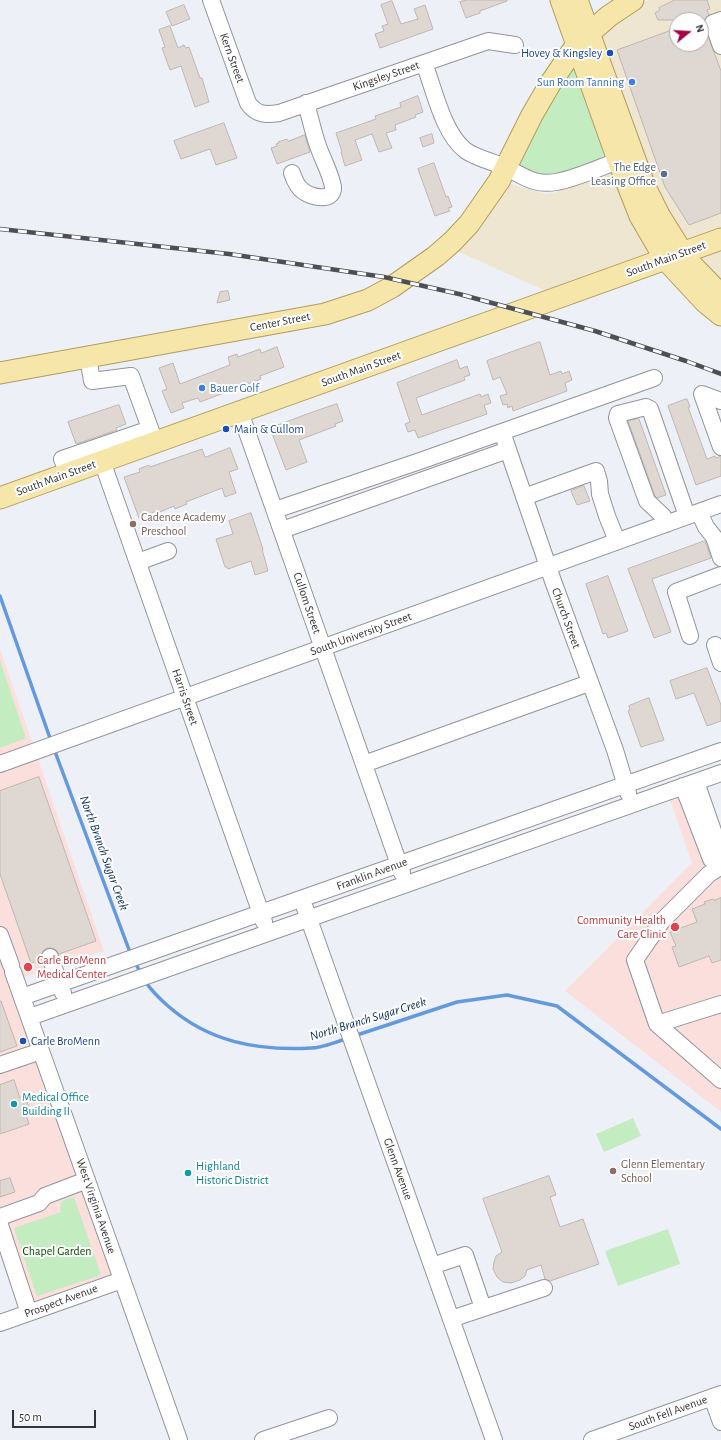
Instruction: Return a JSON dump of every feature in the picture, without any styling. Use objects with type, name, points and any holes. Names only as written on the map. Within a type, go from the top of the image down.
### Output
[{"type":"main road","points":[[561,0],[583,39],[626,158],[640,216],[674,256],[690,286],[705,302],[721,315]]},
{"type":"main road","points":[[577,0],[583,39]]},
{"type":"main road","points":[[580,0],[598,9],[616,12]]},
{"type":"main road","points":[[505,167],[550,84],[583,39],[633,0]]},
{"type":"main road","name":"Center Street","points":[[0,373],[325,314],[368,300],[392,288],[411,275],[452,242],[469,224],[487,199],[499,181],[505,167]]},
{"type":"main road","points":[[718,292],[708,266],[709,258],[721,239]]},
{"type":"main road","name":"South Main Street","points":[[4,496],[102,461],[152,436],[240,412],[721,239]]},
{"type":"main road","points":[[674,256],[687,260],[718,292]]},
{"type":"main road","points":[[637,270],[661,275],[690,286]]},
{"type":"street","name":"Kern Street","points":[[211,0],[248,103],[258,113]]},
{"type":"street","points":[[721,20],[713,23],[721,46]]},
{"type":"street","name":"Kingsley Street","points":[[258,113],[266,115],[279,113],[488,41],[515,45]]},
{"type":"street","points":[[424,63],[446,124],[457,143],[466,152],[505,167],[521,177],[544,183],[556,182],[626,158]]},
{"type":"street","points":[[292,173],[296,183],[302,191],[307,194],[323,197],[329,195],[332,191],[332,183],[306,104]]},
{"type":"street","points":[[68,474],[62,459],[152,436],[131,376],[92,381],[88,357]]},
{"type":"street","points":[[275,510],[654,378]]},
{"type":"street","points":[[721,401],[702,394],[721,448]]},
{"type":"street","points":[[666,524],[663,516],[647,501],[617,418],[618,414],[646,407],[650,409],[693,514],[714,537],[721,558]]},
{"type":"street","name":"Cullom Street","points":[[240,412],[406,884]]},
{"type":"street","name":"Church Street","points":[[502,432],[589,683],[626,784],[631,805]]},
{"type":"street","points":[[282,530],[508,450]]},
{"type":"street","name":"Harris Street","points":[[102,461],[267,933]]},
{"type":"street","points":[[524,497],[596,471],[606,516],[617,541]]},
{"type":"street","name":"South University Street","points":[[0,764],[721,504]]},
{"type":"street","points":[[138,562],[168,550]]},
{"type":"street","points":[[690,636],[676,592],[721,575]]},
{"type":"street","points":[[715,645],[721,663]]},
{"type":"street","points":[[364,764],[589,683]]},
{"type":"street","name":"Franklin Avenue","points":[[22,997],[721,751]]},
{"type":"street","name":"Franklin Avenue","points":[[30,1018],[721,773]]},
{"type":"street","points":[[690,784],[711,858],[721,861],[662,921],[635,960],[657,1024],[721,1080]]},
{"type":"street","name":"Glenn Avenue","points":[[302,898],[346,1026],[494,1440]]},
{"type":"street","name":"West Virginia Avenue","points":[[0,935],[179,1440]]},
{"type":"street","points":[[50,957],[67,1004]]},
{"type":"street","points":[[657,1024],[721,1004]]},
{"type":"street","points":[[0,1065],[41,1051]]},
{"type":"street","points":[[0,1217],[39,1203],[45,1196],[87,1180]]},
{"type":"street","points":[[0,1225],[29,1313]]},
{"type":"street","points":[[432,1266],[465,1255],[483,1308]]},
{"type":"street","name":"Prospect Avenue","points":[[0,1323],[122,1280]]},
{"type":"street","points":[[451,1319],[544,1288]]},
{"type":"street","points":[[717,1396],[721,1422]]},
{"type":"street","name":"South Fell Avenue","points":[[592,1440],[717,1396]]},
{"type":"street","points":[[263,1440],[329,1418]]},
{"type":"shaded area","points":[[648,0],[721,0],[721,286],[684,244],[548,292],[457,251],[508,183],[545,194],[553,193],[604,175],[643,165],[599,37]]},
{"type":"shaded area","name":"Carle BroMenn Medical Center","points":[[0,649],[104,951],[9,982],[114,1274],[18,1308],[0,1250]]},
{"type":"shaded area","name":"Community Health Care Clinic","points":[[703,785],[721,836],[721,1112],[565,991],[692,863],[669,797]]},
{"type":"green space","points":[[576,65],[606,148],[605,153],[596,161],[564,173],[543,176],[523,169],[518,165],[519,159],[571,67]]},
{"type":"green space","points":[[0,660],[26,738],[0,748]]},
{"type":"green space","points":[[633,1118],[641,1136],[604,1152],[596,1134]]},
{"type":"green space","name":"Chapel Garden","points":[[74,1197],[101,1275],[37,1296],[14,1228],[61,1212],[61,1203]]},
{"type":"green space","points":[[668,1229],[680,1264],[618,1286],[605,1251]]},
{"type":"building","points":[[467,0],[507,1],[466,18],[460,2]]},
{"type":"building","points":[[675,0],[707,0],[710,9],[707,10],[708,12],[669,12],[669,20],[658,20],[655,13],[660,10],[659,8]]},
{"type":"building","points":[[392,1],[401,24],[418,19],[414,9],[425,5],[433,29],[380,48],[375,34],[384,31],[382,26],[388,24],[381,5]]},
{"type":"building","points":[[184,5],[190,19],[172,26],[166,12]]},
{"type":"building","points":[[170,26],[178,48],[184,45],[186,48],[189,47],[200,78],[202,78],[209,102],[195,107],[181,66],[170,70],[162,48],[165,47],[159,30]]},
{"type":"building","points":[[669,31],[669,52],[709,52],[709,39],[721,71],[721,213],[689,225],[665,187],[617,50]]},
{"type":"building","points":[[418,96],[423,112],[415,115],[416,117],[395,125],[396,130],[386,133],[392,148],[379,152],[372,134],[355,140],[362,160],[345,166],[336,133],[376,119],[375,116],[401,107],[400,103]]},
{"type":"building","points":[[224,123],[237,158],[216,165],[210,149],[181,159],[174,141]]},
{"type":"building","points":[[432,134],[434,143],[423,147],[420,138]]},
{"type":"building","points":[[305,135],[310,152],[277,164],[271,148],[277,146],[276,144],[279,143],[278,142],[287,139],[288,141]]},
{"type":"building","points":[[434,163],[446,197],[448,196],[452,207],[448,208],[450,211],[435,216],[418,169]]},
{"type":"building","points":[[228,291],[230,300],[217,303],[220,292]]},
{"type":"building","points":[[540,342],[550,375],[561,371],[562,374],[569,371],[572,380],[565,383],[567,391],[513,411],[512,406],[508,408],[507,404],[503,405],[500,396],[507,394],[500,377],[493,380],[487,361]]},
{"type":"building","points":[[277,347],[284,367],[260,376],[261,379],[200,402],[198,398],[182,403],[184,408],[171,413],[162,391],[167,389],[159,368],[173,363],[180,384],[230,365],[228,357],[237,354],[238,357],[260,349],[261,353]]},
{"type":"building","points":[[457,360],[460,369],[467,366],[470,375],[464,377],[465,380],[416,398],[422,415],[480,394],[481,397],[488,394],[491,403],[484,405],[487,414],[418,438],[415,430],[408,432],[405,424],[410,422],[397,383]]},
{"type":"building","points":[[687,399],[690,407],[688,407],[707,459],[715,456],[716,458],[721,456],[721,476],[696,485],[668,406]]},
{"type":"building","points":[[337,404],[343,421],[335,424],[336,426],[299,440],[307,462],[286,470],[270,428]]},
{"type":"building","points":[[119,405],[126,424],[116,428],[117,430],[76,444],[68,422]]},
{"type":"building","points":[[639,419],[666,495],[657,498],[628,421]]},
{"type":"building","points":[[230,448],[238,469],[229,472],[236,493],[225,497],[222,488],[186,502],[187,504],[175,509],[174,506],[139,518],[124,477],[140,472],[139,469],[149,465],[150,467],[202,449],[205,457]]},
{"type":"building","points":[[584,486],[590,501],[577,505],[571,491]]},
{"type":"building","points":[[251,513],[263,549],[268,571],[255,575],[251,561],[228,569],[225,567],[216,539],[233,534],[229,521]]},
{"type":"building","points":[[705,541],[711,558],[652,579],[671,632],[654,638],[628,569]]},
{"type":"building","points":[[608,576],[628,631],[608,638],[606,633],[603,634],[586,584]]},
{"type":"building","points":[[707,668],[721,705],[721,721],[707,726],[694,693],[676,699],[670,681]]},
{"type":"building","points":[[649,698],[664,740],[641,747],[628,711],[630,710],[629,706]]},
{"type":"building","points":[[39,777],[96,941],[59,954],[56,950],[47,948],[43,951],[41,960],[31,963],[0,874],[0,791]]},
{"type":"building","points":[[721,898],[721,960],[712,963],[709,956],[679,967],[672,947],[676,946],[670,932],[697,922],[692,909],[705,904],[704,902]]},
{"type":"building","points":[[0,1001],[17,1046],[0,1052]]},
{"type":"building","name":"Medical Office Building II","points":[[14,1080],[20,1098],[25,1096],[30,1110],[25,1112],[29,1124],[0,1134],[0,1085]]},
{"type":"building","points":[[549,1176],[556,1195],[550,1197],[560,1227],[583,1219],[599,1264],[550,1281],[545,1279],[541,1265],[527,1270],[525,1276],[520,1280],[511,1283],[503,1282],[497,1277],[493,1269],[496,1256],[502,1252],[483,1199]]},
{"type":"building","points":[[10,1178],[15,1192],[0,1197],[0,1181]]},
{"type":"waterway","name":"North Branch Sugar Creek","points":[[0,596],[51,741]]},
{"type":"waterway","name":"North Branch Sugar Creek","points":[[54,749],[131,955]]},
{"type":"waterway","name":"North Branch Sugar Creek","points":[[135,962],[141,974]]},
{"type":"waterway","name":"North Branch Sugar Creek","points":[[145,981],[168,1006],[184,1018],[200,1028],[235,1042],[253,1046],[291,1049],[320,1047],[346,1039]]},
{"type":"waterway","name":"North Branch Sugar Creek","points":[[354,1036],[457,1002],[507,995],[557,1006],[721,1129]]},
{"type":"railway","points":[[0,229],[229,254],[384,277],[459,294],[595,331],[721,374]]},
{"type":"place","name":"Hovey & Kingsley","points":[[610,53]]},
{"type":"place","name":"Sun Room Tanning","points":[[632,82]]},
{"type":"place","name":"The Edge Leasing Office","points":[[664,174]]},
{"type":"place","name":"Bauer Golf","points":[[202,388]]},
{"type":"place","name":"Main & Cullom","points":[[226,429]]},
{"type":"place","name":"Cadence Academy Preschool","points":[[133,524]]},
{"type":"place","name":"Community Health Care Clinic","points":[[675,927]]},
{"type":"place","name":"Carle BroMenn Medical Center","points":[[28,967]]},
{"type":"place","name":"Carle BroMenn","points":[[23,1041]]},
{"type":"place","name":"Medical Office Building II","points":[[14,1104]]},
{"type":"place","name":"Glenn Elementary School","points":[[613,1171]]},
{"type":"place","name":"Highland Historic District","points":[[188,1173]]}]
